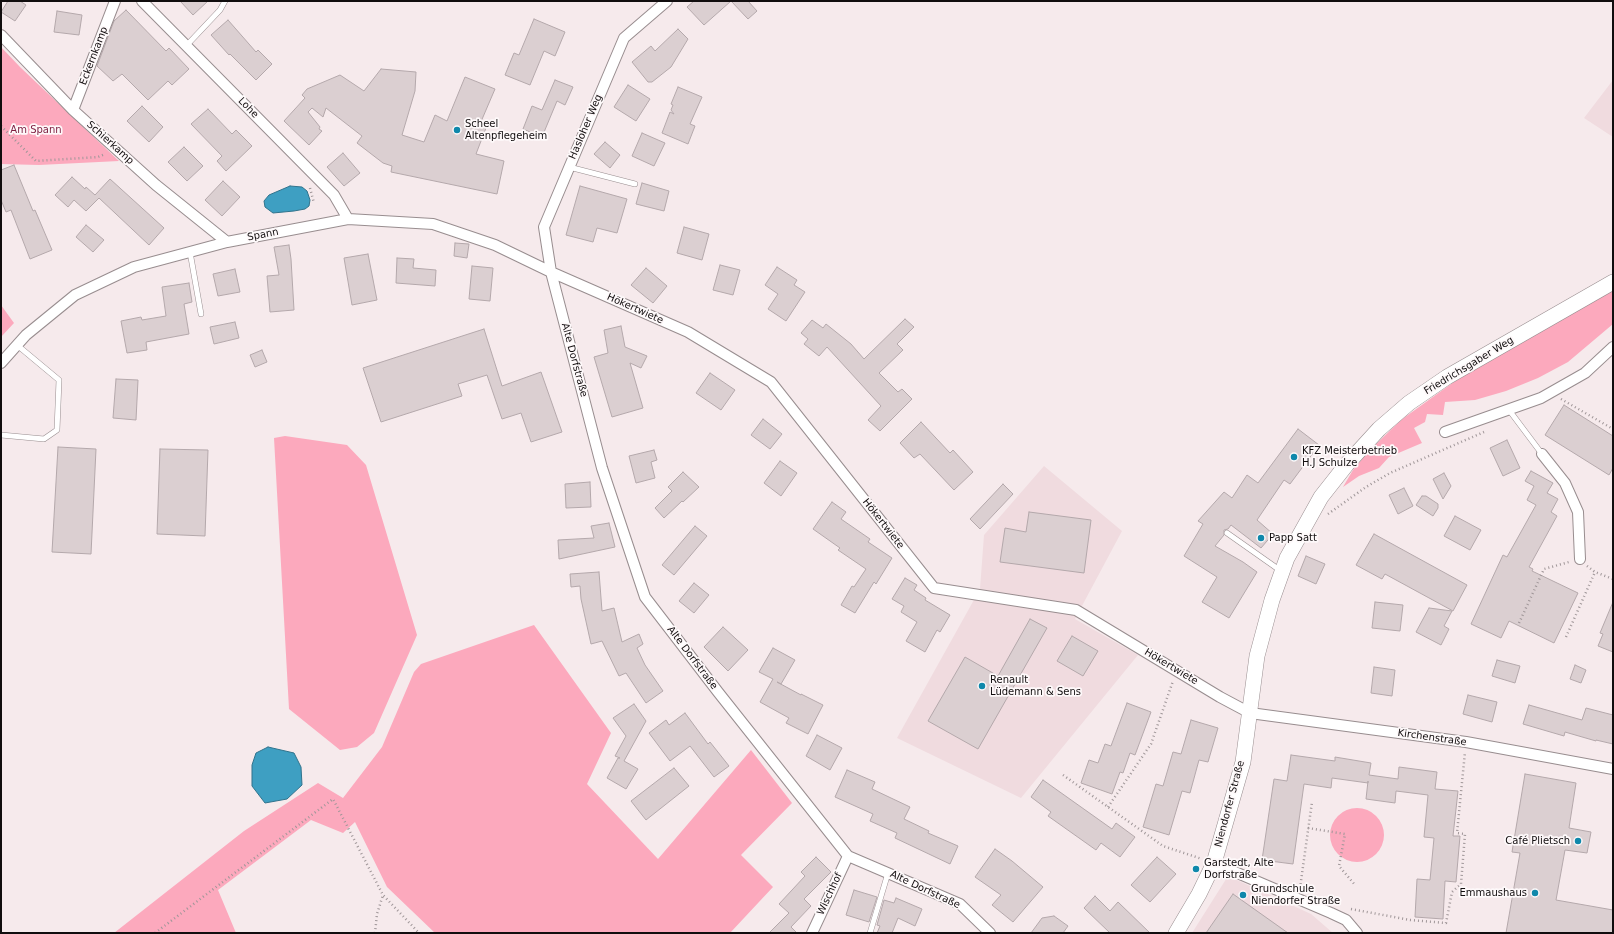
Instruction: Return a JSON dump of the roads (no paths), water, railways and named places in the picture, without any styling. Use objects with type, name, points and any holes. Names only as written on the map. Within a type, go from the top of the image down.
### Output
[{"type":"main road","name":"Friedrichsgaber Weg","points":[[1250,713],[1257,656],[1272,600],[1282,572],[1291,550],[1320,497],[1347,464],[1385,424],[1409,403],[1447,377],[1613,282]]},
{"type":"main road","name":"Niendorfer Straße","points":[[1176,933],[1199,894],[1214,863],[1243,762],[1250,713]]},
{"type":"street","name":"Eckernkamp","points":[[74,110],[114,1]]},
{"type":"street","name":"Lohe","points":[[142,1],[334,195],[348,219]]},
{"type":"street","name":"Hasloher Weg","points":[[551,272],[544,227],[569,166],[624,38],[667,1]]},
{"type":"street","name":"Schierkamp","points":[[1,35],[74,110],[116,149],[156,185],[227,242]]},
{"type":"street","name":"Spann","points":[[1,363],[26,335],[75,295],[134,267],[227,242],[348,219],[432,224],[495,245],[551,272]]},
{"type":"street","name":"Hökertwiete","points":[[551,272],[688,332],[771,382],[934,588],[1076,610],[1220,697],[1250,713]]},
{"type":"street","name":"Alte Dorfstraße","points":[[551,272],[602,468],[645,597],[848,856],[960,904],[990,933]]},
{"type":"street","points":[[1445,432],[1541,398],[1585,373],[1613,347]]},
{"type":"street","points":[[1542,454],[1565,483],[1578,512],[1580,559]]},
{"type":"street","name":"Kirchenstraße","points":[[1250,713],[1466,742],[1613,769]]},
{"type":"street","name":"Wischhof","points":[[812,933],[848,856]]},
{"type":"street","points":[[1214,863],[1346,920],[1357,933]]},
{"type":"lane","points":[[187,45],[220,10],[225,1]]},
{"type":"lane","points":[[569,166],[635,184]]},
{"type":"lane","points":[[190,252],[201,314]]},
{"type":"lane","points":[[1,435],[44,439],[57,430],[59,380],[17,345]]},
{"type":"lane","points":[[1509,410],[1542,454]]},
{"type":"lane","points":[[1227,533],[1282,572]]},
{"type":"lane","points":[[870,933],[888,873]]},
{"type":"water","points":[[290,186],[302,187],[307,191],[310,200],[309,206],[305,209],[273,213],[265,207],[264,201],[269,195]]},
{"type":"water","points":[[268,747],[294,753],[301,767],[302,785],[287,799],[265,803],[252,786],[252,765],[256,753]]},
{"type":"place","name":"Scheel Altenpflegeheim","points":[[457,130]]},
{"type":"place","name":"KFZ Meisterbetrieb H.J Schulze","points":[[1294,457]]},
{"type":"place","name":"Papp Satt","points":[[1261,538]]},
{"type":"place","name":"Renault Lüdemann & Sens","points":[[982,686]]},
{"type":"place","name":"Café Plietsch","points":[[1578,841]]},
{"type":"place","name":"Garstedt, Alte Dorfstraße","points":[[1196,869]]},
{"type":"place","name":"Emmaushaus","points":[[1535,893]]},
{"type":"place","name":"Grundschule Niendorfer Straße","points":[[1243,895]]},
{"type":"park label","name":"Am Spann","points":[[36,130]]}]
